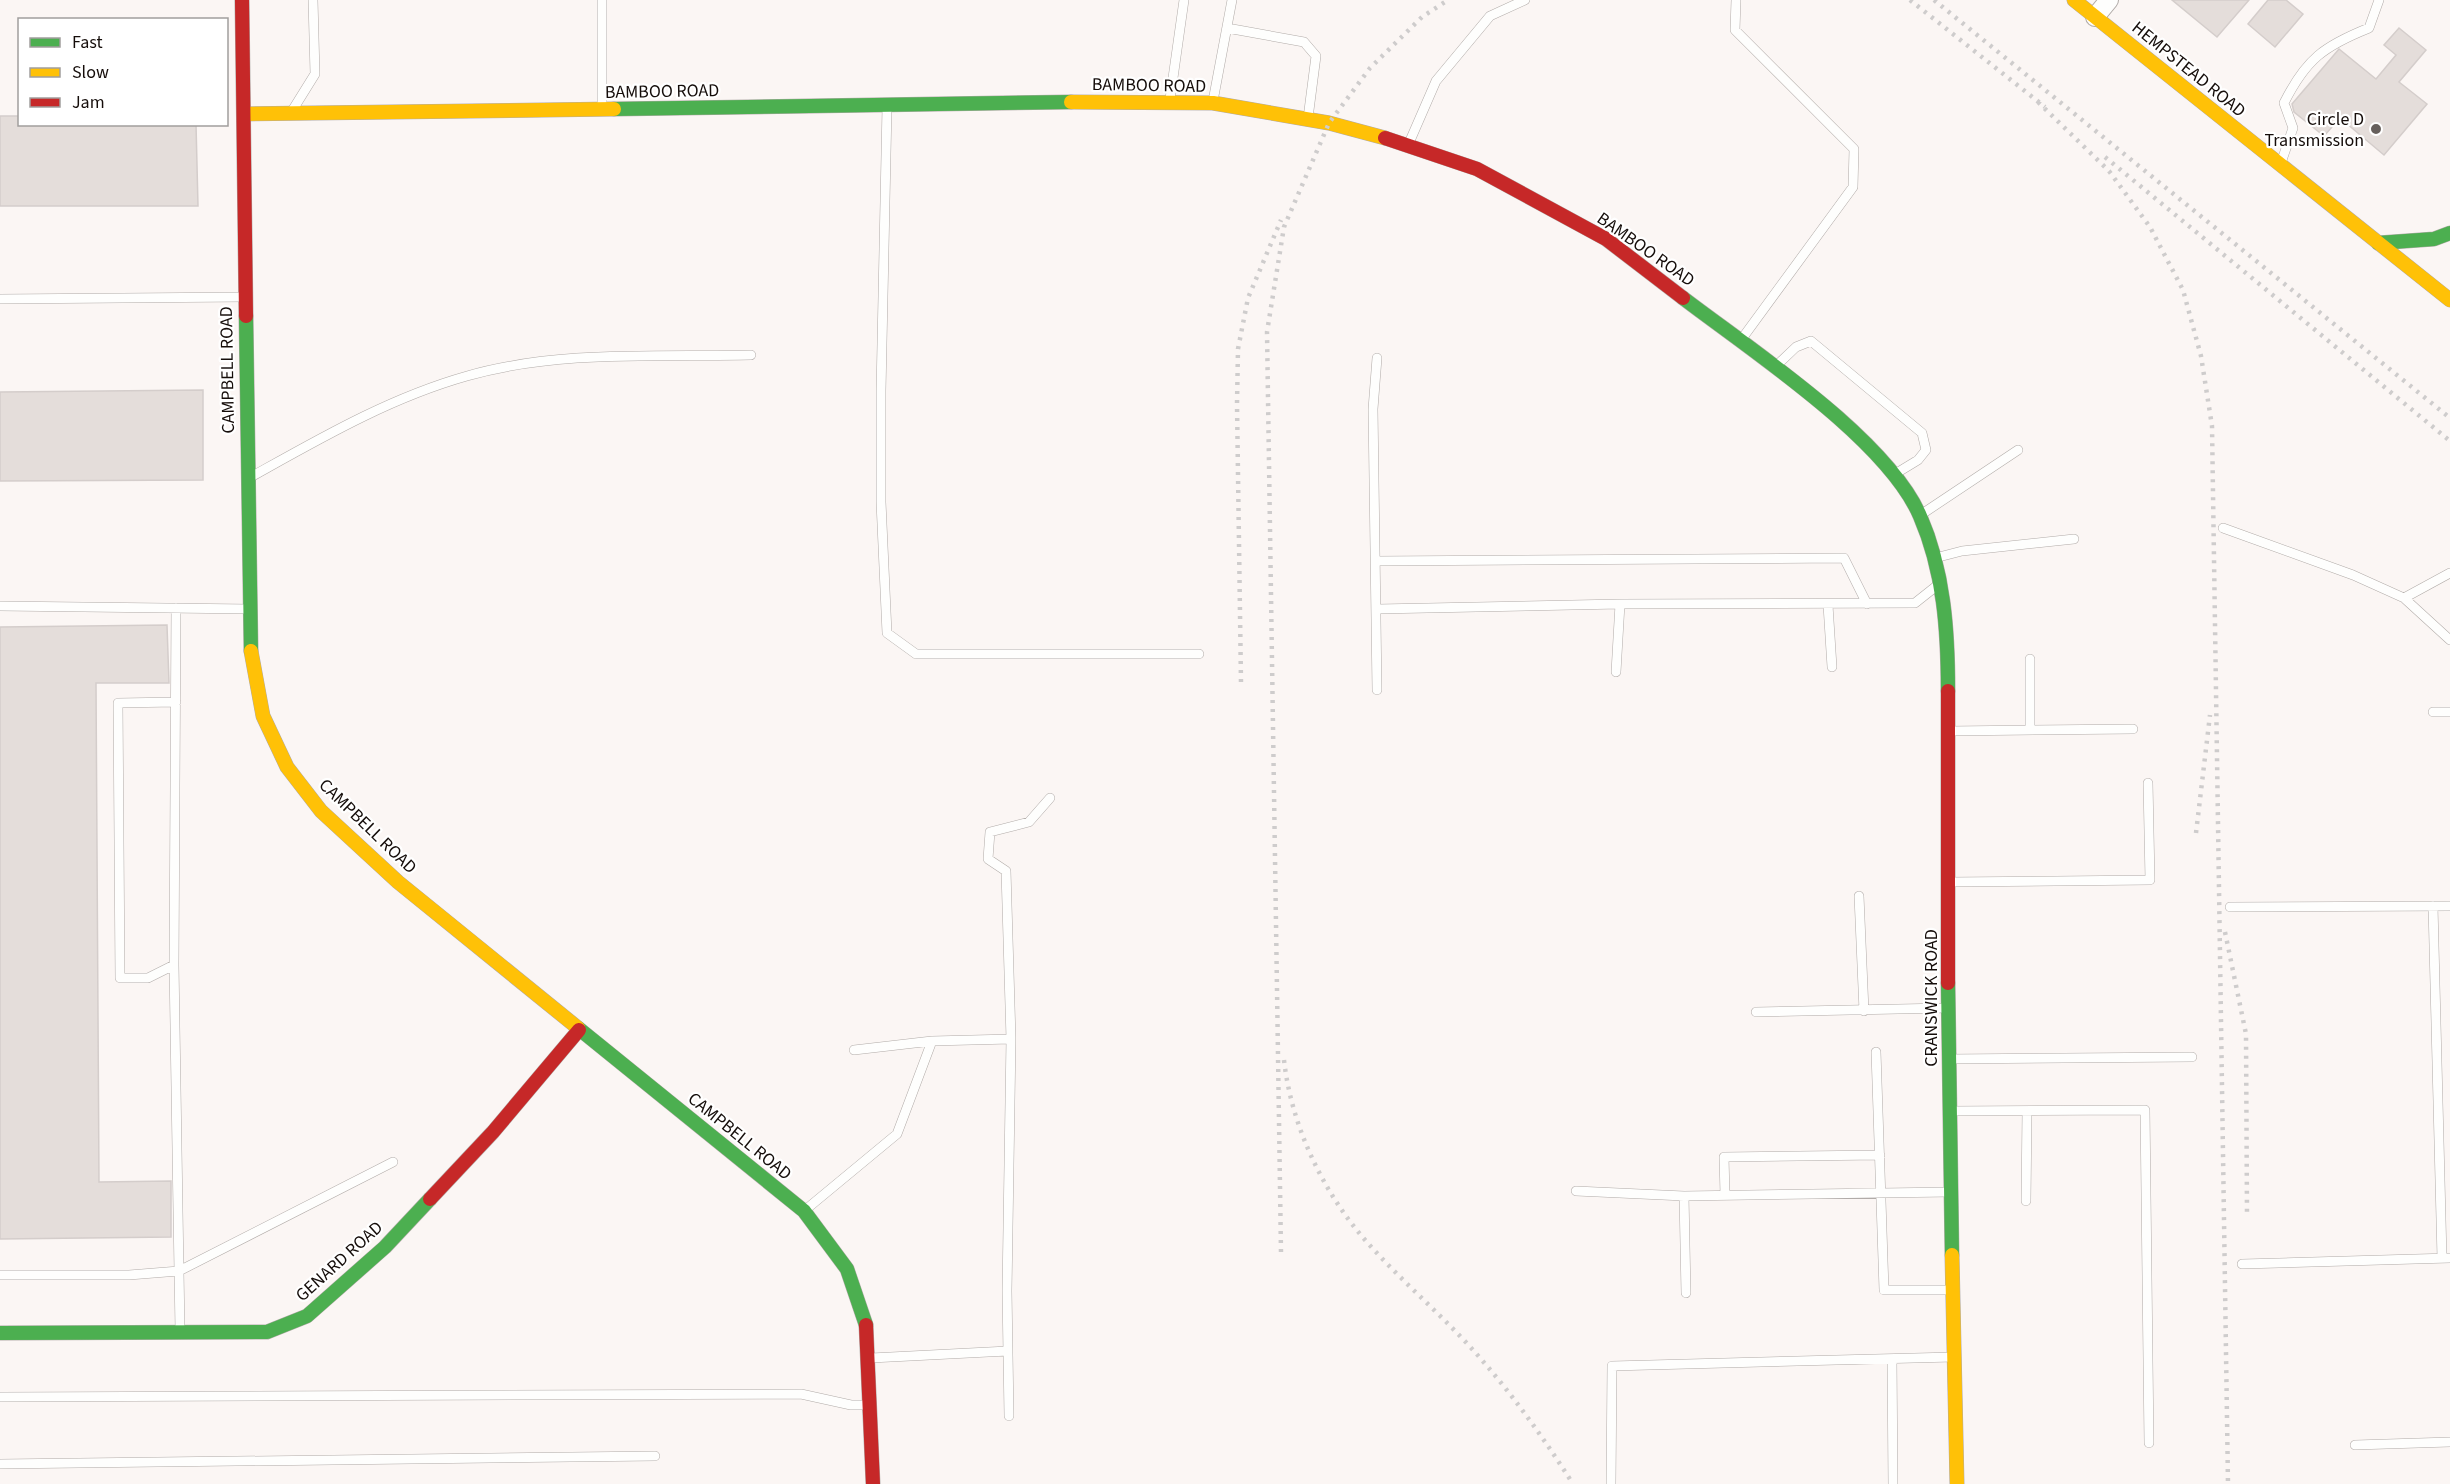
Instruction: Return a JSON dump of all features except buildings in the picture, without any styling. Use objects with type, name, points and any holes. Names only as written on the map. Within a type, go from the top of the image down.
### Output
[{"type":"street","name":"CAMPBELL ROAD","points":[[242,0],[244,297],[250,609],[254,678],[263,716],[286,767],[321,811],[398,882],[804,1210],[847,1269],[868,1332],[871,1358],[873,1484]]},
{"type":"street","name":"HEMPSTEAD ROAD","points":[[2074,0],[2450,300]]},
{"type":"street","points":[[2095,17],[2109,0]]},
{"type":"street","name":"BAMBOO ROAD","points":[[244,114],[1170,101],[1213,103],[1308,120],[1408,145],[1477,169],[1606,239],[1741,340],[1834,414],[1894,474],[1920,515]]},
{"type":"street","points":[[2378,243],[2434,240],[2450,232]]},
{"type":"street","name":"CRANSWICK ROAD","points":[[1920,515],[1941,582],[1948,643],[1950,731],[1948,1059],[1957,1484]]},
{"type":"street","name":"GENARD ROAD","points":[[0,1333],[267,1332],[307,1316],[385,1247],[493,1132],[579,1030]]},
{"type":"lane","points":[[291,114],[315,74],[313,0]]},
{"type":"lane","points":[[602,0],[602,110]]},
{"type":"lane","points":[[1170,101],[1184,0]]},
{"type":"lane","points":[[1213,103],[1232,0]]},
{"type":"lane","points":[[1408,145],[1436,81],[1491,16],[1525,0]]},
{"type":"lane","points":[[1736,0],[1735,30],[1854,149],[1852,188],[1741,340]]},
{"type":"lane","points":[[2280,165],[2293,128],[2284,103],[2298,74],[2334,41],[2369,28],[2379,0]]},
{"type":"lane","points":[[1227,28],[1304,42],[1316,56],[1308,120]]},
{"type":"lane","points":[[887,104],[881,390],[881,502],[887,633],[916,654],[1199,654]]},
{"type":"lane","points":[[0,299],[244,297]]},
{"type":"lane","points":[[1775,367],[1796,347],[1811,341],[1922,433],[1926,450],[1918,460],[1894,474]]},
{"type":"lane","points":[[247,479],[340,427],[403,398],[468,376],[570,360],[751,355]]},
{"type":"lane","points":[[1377,358],[1373,409],[1378,609],[1377,690]]},
{"type":"lane","points":[[1920,515],[2018,450]]},
{"type":"lane","points":[[2223,528],[2353,575],[2404,598],[2450,640]]},
{"type":"lane","points":[[1933,559],[1962,551],[2074,538]]},
{"type":"lane","points":[[1376,561],[1844,558],[1867,604]]},
{"type":"lane","points":[[2404,598],[2450,573]]},
{"type":"lane","points":[[1378,609],[1620,604],[1915,603],[1941,582]]},
{"type":"lane","points":[[1616,672],[1620,604]]},
{"type":"lane","points":[[1828,605],[1832,667]]},
{"type":"lane","points":[[0,606],[250,609]]},
{"type":"lane","points":[[176,608],[174,965],[180,1333]]},
{"type":"lane","points":[[2030,659],[2030,730]]},
{"type":"lane","points":[[174,965],[148,978],[120,978],[118,703],[176,702]]},
{"type":"lane","points":[[2433,712],[2450,712]]},
{"type":"lane","points":[[1950,731],[2133,729]]},
{"type":"lane","points":[[1949,882],[2150,880],[2148,783]]},
{"type":"lane","points":[[1010,1416],[1008,1351],[1011,1039],[1006,871],[988,860],[990,832],[1029,822],[1050,798]]},
{"type":"lane","points":[[1859,896],[1864,1011]]},
{"type":"lane","points":[[2242,1264],[2446,1258],[2433,906]]},
{"type":"lane","points":[[2230,907],[2450,906]]},
{"type":"lane","points":[[1756,1012],[1948,1008]]},
{"type":"lane","points":[[854,1050],[932,1041],[1011,1039]]},
{"type":"lane","points":[[804,1210],[897,1134],[932,1041]]},
{"type":"lane","points":[[1876,1052],[1884,1290],[1952,1290]]},
{"type":"lane","points":[[1948,1059],[2192,1057]]},
{"type":"lane","points":[[2026,1201],[2027,1110]]},
{"type":"lane","points":[[1949,1112],[2145,1110],[2149,1443]]},
{"type":"lane","points":[[1725,1195],[1724,1157],[1880,1155]]},
{"type":"lane","points":[[0,1275],[129,1275],[179,1272],[393,1162]]},
{"type":"lane","points":[[1576,1191],[1684,1196],[1950,1192]]},
{"type":"lane","points":[[1684,1196],[1686,1293]]},
{"type":"lane","points":[[871,1358],[1008,1351]]},
{"type":"lane","points":[[1611,1484],[1612,1366],[1953,1357]]},
{"type":"lane","points":[[1892,1359],[1893,1484]]},
{"type":"lane","points":[[0,1397],[801,1394],[851,1405],[872,1405]]},
{"type":"lane","points":[[2355,1445],[2450,1442]]},
{"type":"lane","points":[[0,1464],[655,1456]]},
{"type":"railway","points":[[1281,1252],[1267,332],[1284,227],[1329,123],[1370,68],[1422,17],[1448,0]]},
{"type":"railway","points":[[1910,0],[2045,107]]},
{"type":"railway","points":[[1934,0],[2450,418]]},
{"type":"railway","points":[[2038,102],[2109,171],[2150,227],[2183,290],[2201,356],[2212,426],[2228,1484]]},
{"type":"railway","points":[[2105,157],[2450,441]]},
{"type":"railway","points":[[1241,682],[1238,349],[1248,298],[1281,220]]},
{"type":"railway","points":[[2196,833],[2210,715]]},
{"type":"railway","points":[[2225,932],[2246,1034],[2247,1215]]},
{"type":"railway","points":[[1284,1060],[1293,1107],[1301,1130],[1332,1195],[1374,1250],[1494,1374],[1552,1451],[1573,1484]]},
{"type":"traffic: fast","points":[[614,109],[1071,102]]},
{"type":"traffic: fast","points":[[2378,243],[2434,239],[2450,233]]},
{"type":"traffic: fast","points":[[1683,298],[1815,398],[1879,457],[1903,487],[1920,516],[1939,580],[1947,646],[1948,691]]},
{"type":"traffic: fast","points":[[246,316],[251,651]]},
{"type":"traffic: fast","points":[[1948,983],[1952,1255]]},
{"type":"traffic: fast","points":[[578,1028],[804,1211],[847,1269],[866,1325]]},
{"type":"traffic: fast","points":[[0,1333],[267,1332],[307,1316],[385,1247],[430,1199]]},
{"type":"traffic: slow","points":[[2074,0],[2450,300]]},
{"type":"traffic: slow","points":[[1071,102],[1213,103],[1329,123],[1385,138]]},
{"type":"traffic: slow","points":[[244,114],[614,109]]},
{"type":"traffic: slow","points":[[251,651],[263,716],[287,767],[321,811],[398,882],[578,1028]]},
{"type":"traffic: slow","points":[[1952,1255],[1957,1484]]},
{"type":"traffic: jam","points":[[242,0],[246,316]]},
{"type":"traffic: jam","points":[[1385,138],[1477,169],[1606,239],[1683,298]]},
{"type":"traffic: jam","points":[[1948,691],[1948,983]]},
{"type":"traffic: jam","points":[[430,1199],[493,1132],[579,1030]]},
{"type":"traffic: jam","points":[[866,1325],[873,1484]]},
{"type":"place","name":"Circle D Transmission","points":[[2376,129]]}]
